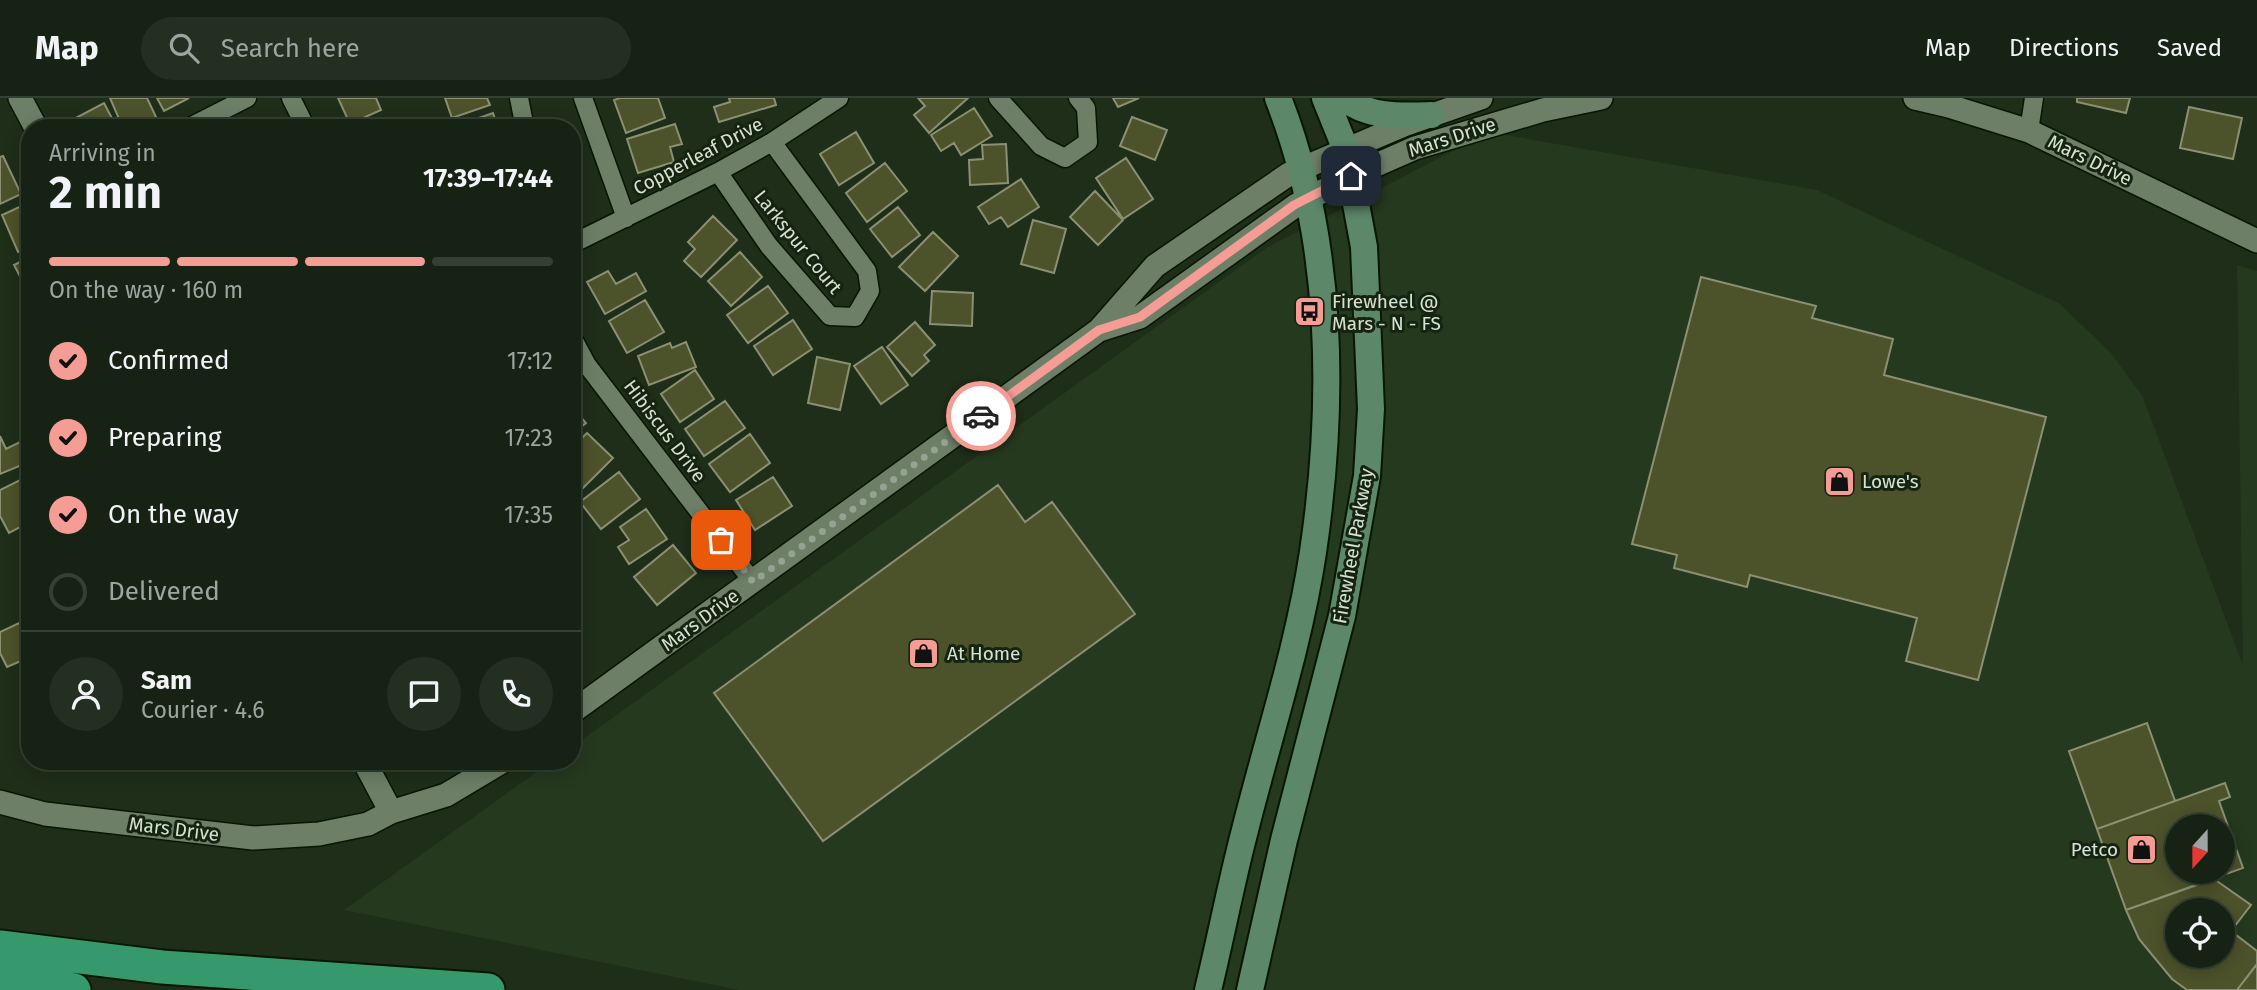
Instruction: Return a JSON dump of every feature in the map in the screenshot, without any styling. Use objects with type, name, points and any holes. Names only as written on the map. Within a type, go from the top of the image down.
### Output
[{"type":"highway","points":[[0,947],[162,967],[488,990]]},
{"type":"highway","points":[[0,975],[74,990]]},
{"type":"main road","name":"Firewheel Parkway","points":[[1208,990],[1244,833],[1278,708],[1313,552],[1327,401],[1322,299],[1308,199],[1278,98]]},
{"type":"main road","name":"Firewheel Parkway","points":[[1250,990],[1284,840],[1339,628],[1367,476],[1371,409],[1364,247],[1346,150],[1325,98]]},
{"type":"main road","points":[[1344,98],[1363,110],[1392,116],[1431,115]]},
{"type":"main road","points":[[1313,552],[1352,565]]},
{"type":"street","points":[[20,98],[31,119]]},
{"type":"street","points":[[206,119],[247,98]]},
{"type":"street","points":[[291,98],[302,119]]},
{"type":"street","points":[[519,98],[523,119]]},
{"type":"street","points":[[583,98],[626,218]]},
{"type":"street","name":"Copperleaf Drive","points":[[581,240],[718,172],[772,142],[812,106],[839,98]]},
{"type":"street","points":[[998,98],[1041,146],[1065,158],[1088,142],[1086,108],[1078,98]]},
{"type":"street","name":"Mars Drive","points":[[581,706],[1099,330],[1155,266],[1289,174],[1431,115],[1481,98]]},
{"type":"street","name":"Mars Drive","points":[[1099,330],[1140,317],[1270,222],[1351,176],[1428,144],[1543,110],[1601,98]]},
{"type":"street","name":"Mars Drive","points":[[1915,98],[2029,131],[2257,241]]},
{"type":"street","points":[[2029,131],[2034,98]]},
{"type":"street","name":"Larkspur Court","points":[[718,172],[769,246],[830,316],[855,317],[870,292],[867,271],[772,142]]},
{"type":"street","name":"Hibiscus Drive","points":[[581,354],[753,582]]},
{"type":"street","points":[[369,770],[391,812]]},
{"type":"street","name":"Mars Drive","points":[[0,802],[45,814],[253,838],[319,834],[368,824],[391,812],[446,795],[488,770]]},
{"type":"shaded area","points":[[1489,132],[1817,190],[2060,304],[2111,353],[2143,397],[2243,666],[2237,265],[2257,271],[2257,990],[739,990],[344,910],[539,770],[581,770],[581,741],[1266,248]]},
{"type":"building","points":[[110,98],[147,98],[156,117],[151,119],[119,119]]},
{"type":"building","points":[[157,98],[189,98],[164,111]]},
{"type":"building","points":[[338,98],[376,98],[381,110],[361,119],[348,119]]},
{"type":"building","points":[[445,98],[487,98],[490,105],[452,118]]},
{"type":"building","points":[[658,98],[665,118],[626,133],[614,100]]},
{"type":"building","points":[[729,98],[774,98],[776,105],[719,122],[714,107],[730,102]]},
{"type":"building","points":[[918,98],[968,98],[929,133],[914,115],[925,106]]},
{"type":"building","points":[[1113,98],[1139,98],[1118,107]]},
{"type":"building","points":[[2077,98],[2130,98],[2126,113],[2077,102]]},
{"type":"building","points":[[104,103],[112,119],[74,119]]},
{"type":"building","points":[[2189,107],[2242,118],[2233,159],[2180,148]]},
{"type":"building","points":[[974,108],[992,136],[961,155],[954,143],[941,151],[931,135]]},
{"type":"building","points":[[493,113],[495,119],[476,119]]},
{"type":"building","points":[[1132,117],[1167,130],[1155,160],[1120,146]]},
{"type":"building","points":[[675,124],[682,144],[670,147],[674,162],[638,173],[627,139]]},
{"type":"building","points":[[856,132],[874,163],[839,185],[820,154]]},
{"type":"building","points":[[1006,144],[1008,183],[970,185],[969,160],[983,159],[982,145]]},
{"type":"building","points":[[3,156],[21,194],[0,204],[0,157]]},
{"type":"building","points":[[1126,158],[1153,199],[1123,219],[1096,178]]},
{"type":"building","points":[[885,163],[907,191],[867,222],[846,193]]},
{"type":"building","points":[[1021,179],[1039,207],[1008,227],[1001,217],[989,224],[978,207]]},
{"type":"building","points":[[1095,191],[1123,220],[1098,245],[1070,217]]},
{"type":"building","points":[[21,206],[21,250],[18,252],[2,215]]},
{"type":"building","points":[[898,207],[920,235],[892,257],[870,229]]},
{"type":"building","points":[[713,216],[737,240],[701,277],[684,261],[695,249],[688,242]]},
{"type":"building","points":[[1033,220],[1066,229],[1054,273],[1021,264]]},
{"type":"building","points":[[933,232],[958,256],[925,291],[899,267]]},
{"type":"building","points":[[740,252],[762,277],[731,306],[708,281]]},
{"type":"building","points":[[21,262],[21,278],[14,265]]},
{"type":"building","points":[[608,271],[616,284],[636,273],[646,291],[605,314],[587,282]]},
{"type":"building","name":"Lowe's","points":[[1701,277],[1816,306],[1812,318],[1893,339],[1884,375],[2046,417],[1978,680],[1906,661],[1917,618],[1750,575],[1747,587],[1674,568],[1677,555],[1632,544]]},
{"type":"building","points":[[768,286],[788,313],[748,343],[727,315]]},
{"type":"building","points":[[932,291],[973,293],[972,326],[930,324]]},
{"type":"building","points":[[645,300],[664,332],[627,353],[609,321]]},
{"type":"building","points":[[793,320],[812,349],[773,375],[754,346]]},
{"type":"building","points":[[915,322],[935,345],[924,355],[929,361],[912,376],[887,347]]},
{"type":"building","points":[[686,342],[696,367],[649,385],[638,356],[670,343],[672,348]]},
{"type":"building","points":[[882,347],[908,385],[881,404],[854,366]]},
{"type":"building","points":[[817,357],[850,364],[840,410],[808,403]]},
{"type":"building","points":[[695,370],[714,399],[680,422],[661,394]]},
{"type":"building","points":[[725,401],[745,428],[704,456],[685,429]]},
{"type":"building","points":[[587,433],[613,458],[581,490],[581,439]]},
{"type":"building","points":[[750,434],[770,463],[730,492],[709,464]]},
{"type":"building","points":[[0,436],[6,449],[20,442],[21,465],[0,474]]},
{"type":"building","points":[[619,472],[640,499],[601,529],[581,501]]},
{"type":"building","points":[[773,477],[792,506],[755,530],[736,500]]},
{"type":"building","points":[[21,480],[21,527],[9,533],[0,516],[0,490]]},
{"type":"building","name":"At Home","points":[[998,485],[1025,522],[1052,502],[1135,614],[823,841],[714,693]]},
{"type":"building","points":[[646,509],[667,539],[629,564],[618,547],[629,540],[620,527]]},
{"type":"building","points":[[673,545],[696,573],[657,605],[634,577]]},
{"type":"building","points":[[19,623],[21,661],[7,667],[0,653],[0,632]]},
{"type":"building","points":[[2147,723],[2175,801],[2097,829],[2069,751]]},
{"type":"building","name":"Petco","points":[[2225,783],[2230,797],[2219,801],[2224,814],[2165,814],[2165,884],[2198,884],[2126,910],[2097,829]]},
{"type":"building","name":"Petco","points":[[2235,846],[2243,868],[2235,871]]},
{"type":"building","points":[[2200,884],[2221,884],[2251,905],[2235,926],[2235,898],[2165,898],[2165,968],[2235,968],[2235,934],[2257,951],[2257,964],[2237,990],[2187,990],[2172,979],[2139,939],[2126,910]]},
{"type":"building","points":[[2257,964],[2257,990],[2237,990]]},
{"type":"way so far","points":[[721,540],[753,582],[981,416]]},
{"type":"place","name":"Firewheel @ Mars - N - FS","points":[[1309,312]]},
{"type":"place","name":"Lowe's","points":[[1839,481]]},
{"type":"place","name":"At Home","points":[[924,653]]},
{"type":"place","name":"Petco","points":[[2141,849]]},
{"type":"route","points":[[981,416],[1099,330],[1140,317],[1294,205],[1351,176]]}]
